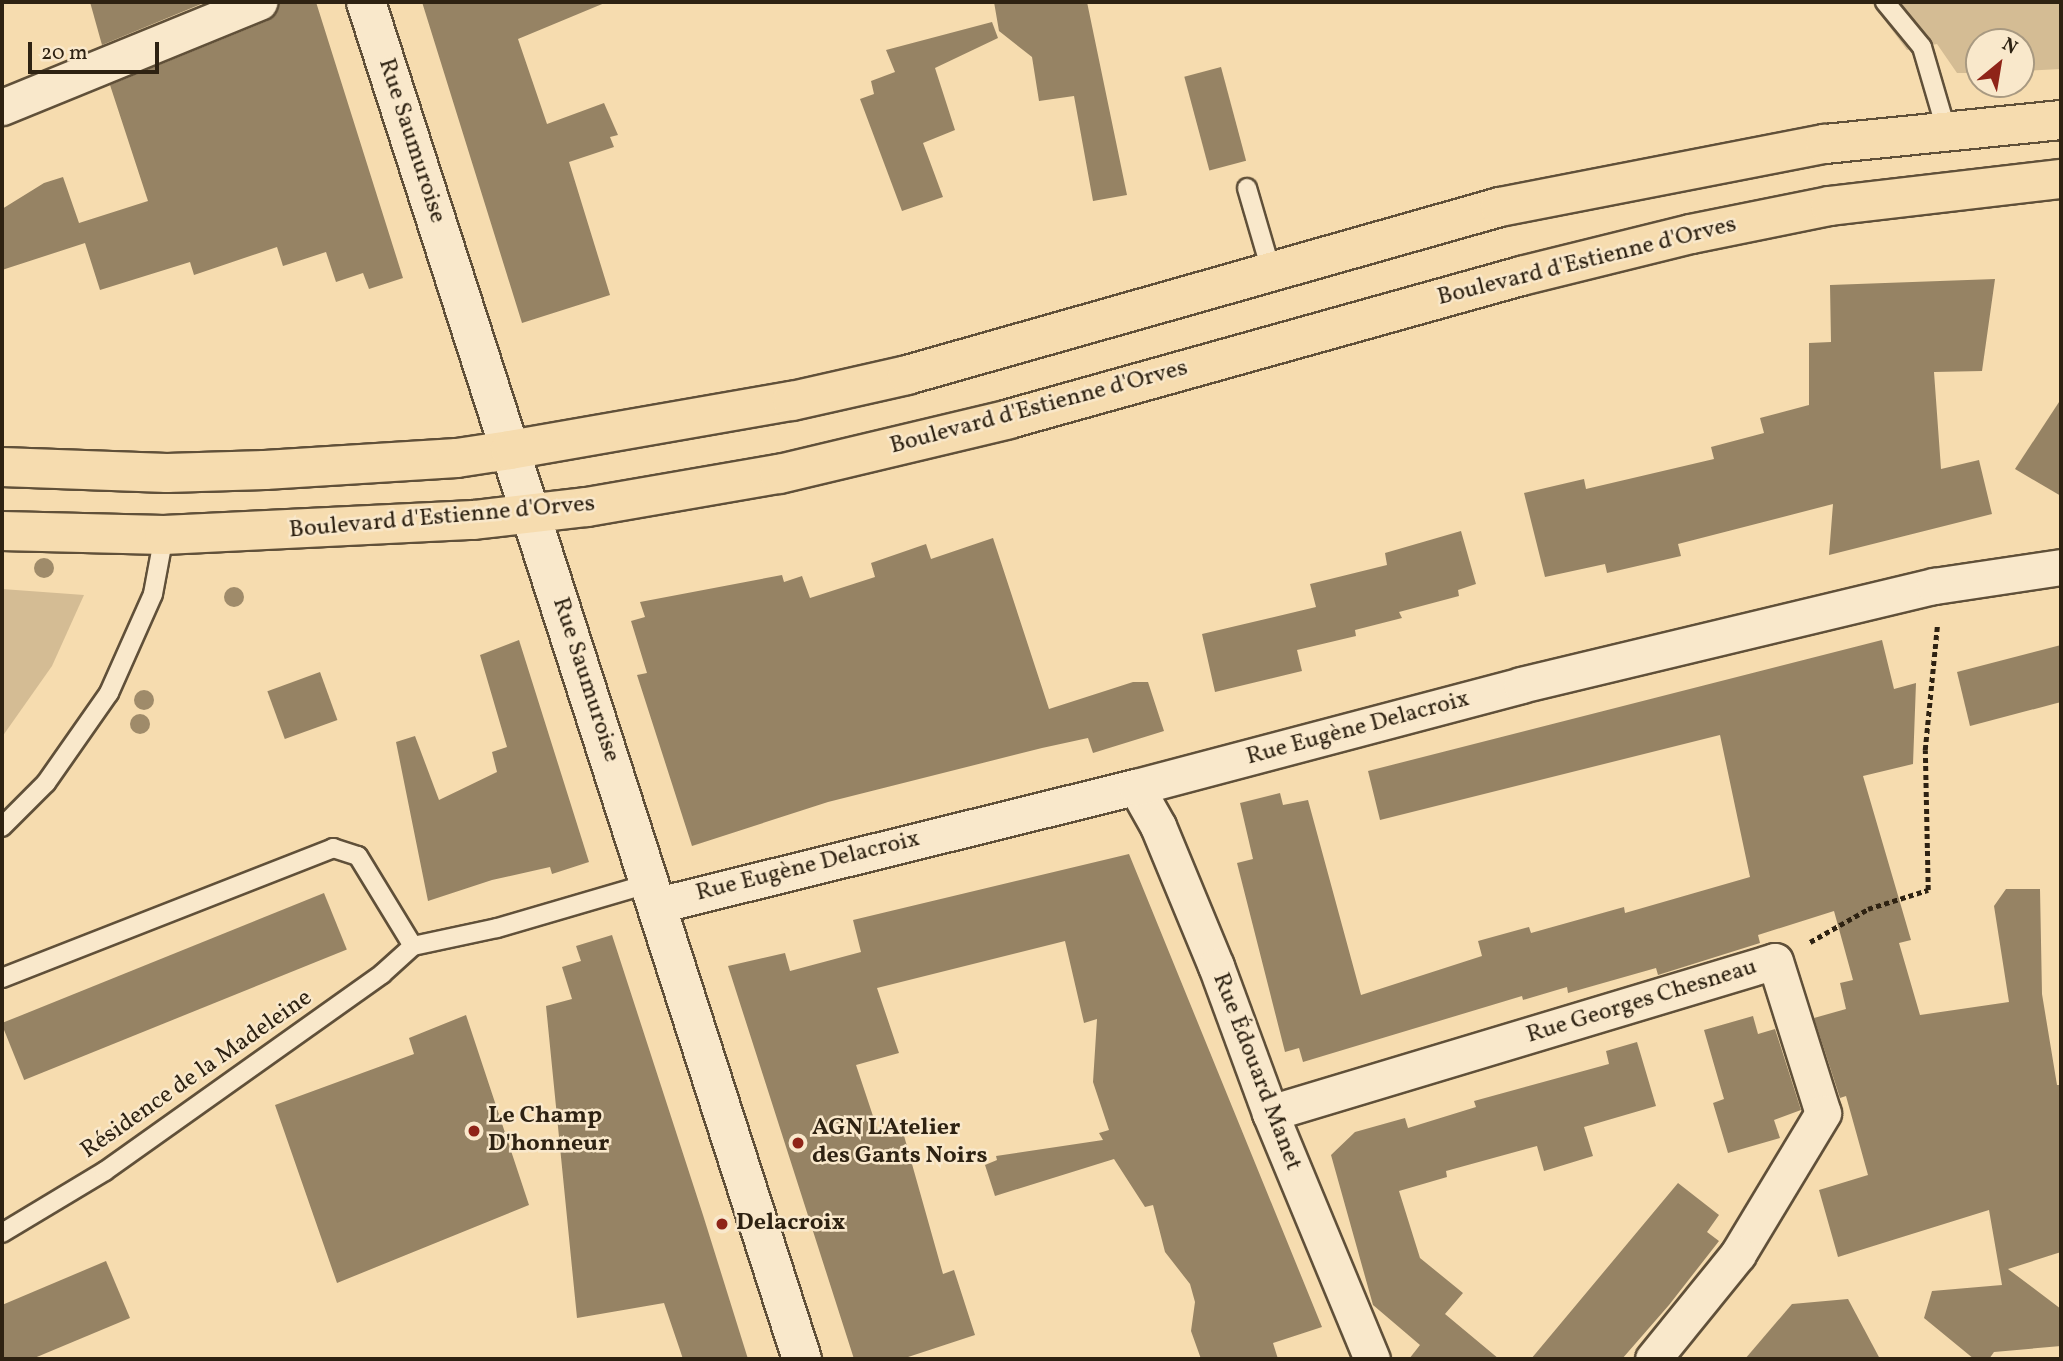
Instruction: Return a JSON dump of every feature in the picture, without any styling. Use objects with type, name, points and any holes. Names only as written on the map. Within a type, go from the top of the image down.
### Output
[{"type":"main road","name":"Rue Saumuroise","points":[[366,2],[655,894],[802,1359]]},
{"type":"main road","points":[[2,467],[167,473],[265,470],[457,458],[510,450],[792,401],[907,374],[1525,201],[1825,144],[1946,129],[2061,120]]},
{"type":"main road","name":"Boulevard d'Estienne d'Orves","points":[[2,531],[164,535],[285,531],[531,513],[779,474],[1009,419],[1521,275],[1691,234],[1830,206],[2061,179]]},
{"type":"street","points":[[2,107],[259,2]]},
{"type":"street","name":"Rue Eugène Delacroix","points":[[655,894],[1136,787],[1521,685],[1920,589],[2061,567]]},
{"type":"street","name":"Rue Édouard Manet","points":[[1136,787],[1158,827],[1205,941],[1270,1113],[1372,1359]]},
{"type":"street","name":"Rue Georges Chesneau","points":[[1270,1113],[1775,961],[1823,1113],[1738,1254],[1653,1359]]},
{"type":"lane","points":[[1885,2],[1922,47],[1946,129]]},
{"type":"lane","points":[[1247,188],[1271,270]]},
{"type":"lane","points":[[2,827],[46,783],[109,694],[153,594],[164,535]]},
{"type":"lane","points":[[2,978],[333,848],[358,856],[413,946]]},
{"type":"lane","name":"Résidence de la Madeleine","points":[[2,1233],[105,1171],[382,974],[413,946],[655,894]]},
{"type":"path","points":[[1775,961],[1868,909],[1928,890],[1925,750],[1937,623]]},
{"type":"shaded area","points":[[1871,2],[2061,2],[2061,69],[2035,70],[2035,28],[1965,28],[1965,73],[1957,73],[1937,44],[1907,50]]},
{"type":"shaded area","points":[[2,589],[84,595],[52,666],[2,737]]},
{"type":"building","points":[[90,2],[206,2],[102,45]]},
{"type":"building","points":[[279,2],[316,2],[403,278],[369,289],[363,273],[336,282],[326,252],[283,266],[277,247],[194,275],[190,262],[100,290],[85,243],[2,270],[2,209],[44,183],[63,177],[79,223],[148,201],[110,85],[267,21],[275,14]]},
{"type":"building","points":[[422,2],[607,2],[518,39],[547,124],[604,103],[618,135],[610,137],[614,147],[569,162],[610,295],[522,323]]},
{"type":"building","points":[[994,2],[1087,2],[1127,195],[1093,201],[1074,96],[1039,101],[1032,57],[999,31]]},
{"type":"building","points":[[992,22],[998,38],[935,68],[955,130],[923,143],[943,197],[902,211],[860,99],[874,94],[871,81],[895,72],[886,50]]},
{"type":"building","points":[[1221,67],[1246,161],[1209,171],[1184,77]]},
{"type":"building","points":[[1995,279],[1982,371],[1934,372],[1941,469],[1979,460],[1992,514],[1829,555],[1833,504],[1678,544],[1681,556],[1607,573],[1605,564],[1545,577],[1524,493],[1584,479],[1586,489],[1714,459],[1711,447],[1764,433],[1760,418],[1809,405],[1809,343],[1831,342],[1830,285]]},
{"type":"building","points":[[2061,399],[2061,496],[2015,469]]},
{"type":"building","points":[[1461,531],[1476,584],[1458,590],[1459,596],[1399,612],[1402,618],[1355,630],[1356,636],[1297,650],[1302,671],[1215,692],[1202,634],[1316,607],[1310,584],[1387,565],[1385,553]]},
{"type":"building","points":[[993,538],[1049,709],[1133,682],[1148,682],[1164,731],[1093,753],[1088,738],[1042,748],[828,802],[692,846],[637,675],[647,673],[631,621],[645,617],[640,602],[782,575],[784,582],[802,576],[810,598],[875,577],[871,563],[926,544],[931,559]]},
{"type":"building","points":[[519,640],[589,862],[552,874],[550,867],[492,880],[428,901],[396,742],[415,736],[439,800],[497,772],[492,752],[507,747],[480,655]]},
{"type":"building","points":[[1882,640],[1894,689],[1916,683],[1913,764],[1863,776],[1911,940],[1899,943],[1920,1015],[2009,1002],[1994,906],[2006,889],[2040,889],[2042,994],[2057,1085],[2061,1085],[2061,1252],[2008,1269],[2061,1309],[2061,1346],[1994,1352],[1989,1359],[1974,1359],[1924,1318],[1932,1291],[2002,1285],[1989,1210],[1838,1257],[1819,1190],[1868,1175],[1846,1096],[1840,1098],[1814,1018],[1846,1009],[1840,983],[1853,980],[1834,911],[1758,935],[1760,943],[1658,975],[1656,968],[1568,993],[1567,987],[1523,1000],[1522,996],[1303,1062],[1299,1048],[1285,1052],[1237,863],[1253,859],[1240,803],[1280,793],[1283,805],[1308,800],[1361,995],[1482,956],[1478,941],[1529,927],[1531,933],[1624,907],[1625,913],[1750,877],[1720,735],[1380,820],[1368,771]]},
{"type":"building","points":[[2061,645],[2061,702],[1970,726],[1957,672]]},
{"type":"building","points":[[320,672],[337,720],[285,739],[267,691]]},
{"type":"building","points":[[1129,854],[1322,1327],[1273,1343],[1278,1359],[1201,1359],[1191,1331],[1195,1302],[1190,1284],[1165,1252],[1153,1205],[1145,1207],[1114,1159],[995,1196],[985,1165],[997,1160],[996,1156],[1103,1140],[1099,1133],[1109,1130],[1093,1082],[1097,1019],[1084,1023],[1065,941],[877,988],[899,1053],[856,1065],[878,1131],[901,1125],[943,1274],[954,1270],[975,1335],[902,1359],[854,1359],[728,966],[785,953],[790,971],[861,952],[853,920]]},
{"type":"building","points":[[324,893],[347,950],[24,1080],[2,1023]]},
{"type":"building","points":[[612,935],[748,1359],[683,1359],[664,1303],[577,1318],[546,1006],[572,999],[562,967],[581,961],[576,946]]},
{"type":"building","points":[[466,1015],[529,1205],[337,1283],[275,1105],[414,1054],[409,1038]]},
{"type":"building","points":[[1753,1016],[1758,1034],[1775,1029],[1801,1110],[1774,1120],[1780,1138],[1728,1153],[1713,1103],[1724,1099],[1704,1030]]},
{"type":"building","points":[[1637,1042],[1656,1106],[1584,1127],[1593,1156],[1544,1171],[1537,1146],[1446,1171],[1447,1177],[1399,1191],[1420,1258],[1463,1293],[1445,1314],[1499,1359],[1409,1359],[1420,1345],[1373,1305],[1331,1155],[1355,1132],[1405,1118],[1408,1128],[1476,1107],[1474,1101],[1609,1064],[1606,1051]]},
{"type":"building","points":[[1678,1183],[1719,1215],[1707,1232],[1719,1241],[1669,1305],[1622,1359],[1531,1359]]},
{"type":"building","points":[[106,1261],[130,1318],[32,1359],[2,1359],[2,1305]]},
{"type":"building","points":[[1848,1299],[1880,1359],[1745,1359],[1792,1304]]},
{"type":"place","name":"Le Champ D'honneur","points":[[474,1131]]},
{"type":"place","name":"AGN L'Atelier des Gants Noirs","points":[[798,1143]]},
{"type":"place","name":"Delacroix","points":[[722,1224]]}]
